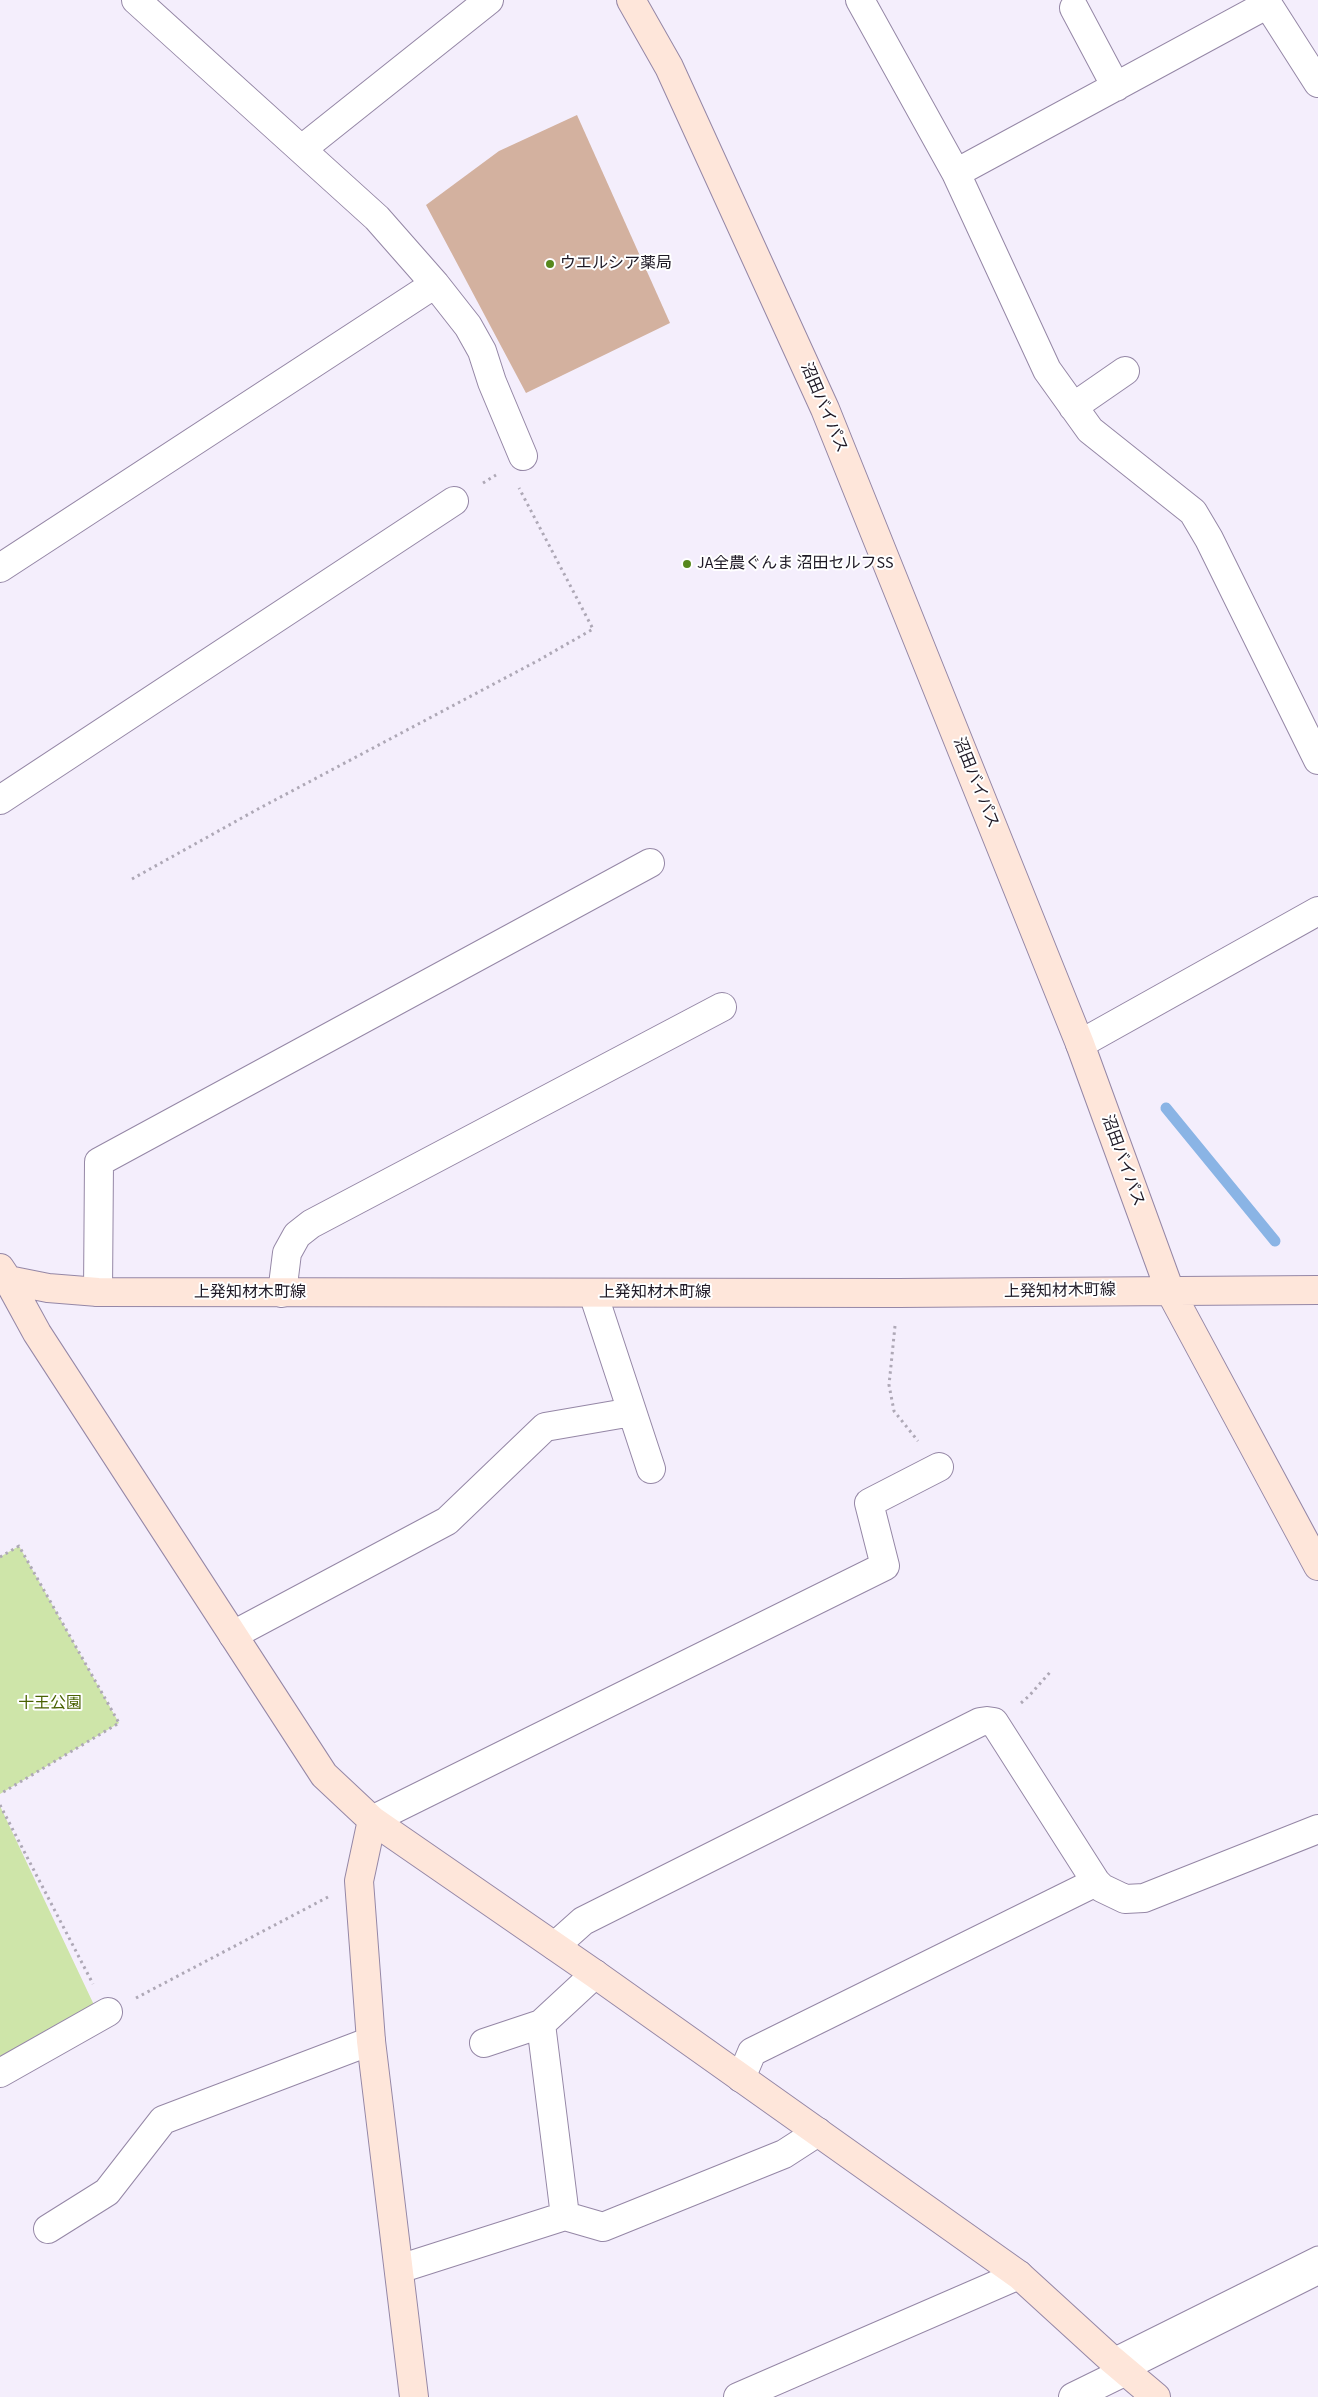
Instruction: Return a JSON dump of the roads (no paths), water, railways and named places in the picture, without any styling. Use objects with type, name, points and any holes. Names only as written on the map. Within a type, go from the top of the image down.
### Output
[{"type":"street","points":[[136,0],[377,218],[435,284],[468,326],[482,351],[516,462]]},
{"type":"street","points":[[302,149],[490,0]]},
{"type":"street","name":"沼田バイパス","points":[[631,0],[669,67],[825,409],[1080,1044],[1170,1291],[1318,1566]]},
{"type":"street","points":[[860,0],[956,172],[1048,370],[1090,430],[1193,512],[1209,539],[1318,760]]},
{"type":"street","points":[[956,172],[1116,87],[1266,2],[1318,83]]},
{"type":"street","points":[[1074,8],[1116,87]]},
{"type":"street","points":[[0,568],[435,284]]},
{"type":"street","points":[[1073,407],[1125,371]]},
{"type":"street","points":[[0,800],[454,501]]},
{"type":"street","points":[[98,1292],[100,1162],[650,863]]},
{"type":"street","points":[[1080,1044],[1318,911]]},
{"type":"street","points":[[282,1293],[287,1253],[298,1235],[311,1224],[722,1007]]},
{"type":"street","points":[[4,1274],[37,1334],[324,1776],[372,1820],[595,1974],[1019,2275],[1156,2397]]},
{"type":"street","name":"上発知材木町線","points":[[4,1274],[48,1288],[98,1292],[898,1293],[1318,1290]]},
{"type":"street","points":[[593,1293],[651,1469]]},
{"type":"street","points":[[233,1635],[447,1521],[545,1427],[632,1412]]},
{"type":"street","points":[[372,1820],[885,1566],[870,1503],[939,1467]]},
{"type":"street","points":[[555,1946],[583,1921],[980,1722],[994,1722],[1096,1882],[1102,1888],[1125,1899],[1144,1898],[1318,1829]]},
{"type":"street","points":[[372,1820],[359,1881],[371,2041],[414,2397]]},
{"type":"street","points":[[741,2078],[752,2052],[1096,1882]]},
{"type":"street","points":[[484,2043],[541,2024],[595,1974]]},
{"type":"street","points":[[0,2073],[108,2012]]},
{"type":"street","points":[[541,2024],[564,2216]]},
{"type":"street","points":[[48,2229],[107,2192],[163,2120],[371,2041]]},
{"type":"street","points":[[398,2269],[564,2216],[604,2227],[784,2154],[818,2132]]},
{"type":"street","points":[[740,2397],[1019,2275]]},
{"type":"street","points":[[1073,2397],[1118,2365]]},
{"type":"lane","points":[[1118,2365],[1318,2256]]},
{"type":"lane","points":[[1118,2365],[1318,2275]]},
{"type":"waterway","points":[[1166,1108],[1275,1241]]},
{"type":"place","name":"ウエルシア薬局","points":[[550,264]]},
{"type":"place","name":"JA全農ぐんま 沼田セルフSS","points":[[687,564]]},
{"type":"park label","name":"十王公園","points":[[50,1704]]}]
